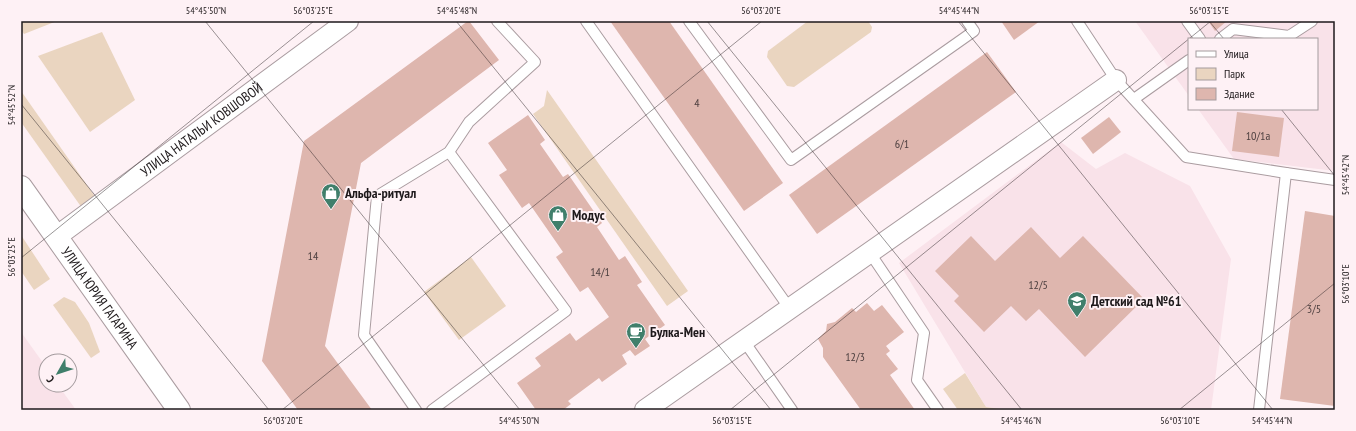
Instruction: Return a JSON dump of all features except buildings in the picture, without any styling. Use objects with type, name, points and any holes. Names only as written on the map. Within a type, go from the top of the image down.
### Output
[{"type":"main road","name":"УЛИЦА ЮРИЯ ГАГАРИНА","points":[[21,187],[179,410]]},
{"type":"street","name":"УЛИЦА НАТАЛЬИ КОВШОВОЙ","points":[[56,237],[348,21]]},
{"type":"street","points":[[645,410],[1116,80]]},
{"type":"lane","points":[[416,410],[364,335],[377,196],[450,152],[469,122],[535,62],[497,21]]},
{"type":"lane","points":[[586,21],[790,309]]},
{"type":"lane","points":[[689,21],[791,160],[974,31],[967,21]]},
{"type":"lane","points":[[1077,21],[1116,80],[1186,157],[1335,180]]},
{"type":"lane","points":[[1187,21],[1199,38]]},
{"type":"lane","points":[[1221,38],[1233,29],[1289,36],[1312,21]]},
{"type":"lane","points":[[1134,99],[1188,61]]},
{"type":"lane","points":[[432,410],[566,311],[450,152]]},
{"type":"lane","points":[[1259,410],[1286,173]]},
{"type":"lane","points":[[870,253],[924,333],[917,380],[938,410]]},
{"type":"lane","points":[[744,341],[792,410]]},
{"type":"shaded area","points":[[1135,21],[1335,21],[1335,171],[1234,159],[1199,110],[1318,110],[1318,38],[1188,38],[1188,95]]},
{"type":"shaded area","name":"Детский сад №61","points":[[1061,142],[1096,169],[1125,153],[1190,186],[1231,259],[1211,410],[1008,410],[986,407],[899,263]]},
{"type":"shaded area","points":[[21,332],[38,356],[38,393],[64,393],[76,410],[21,410]]},
{"type":"green space","points":[[21,21],[57,21],[24,34],[21,30]]},
{"type":"green space","points":[[808,21],[868,21],[872,27],[871,32],[794,87],[787,86],[767,57],[768,51]]},
{"type":"green space","points":[[102,32],[135,100],[90,132],[38,56]]},
{"type":"green space","points":[[547,90],[688,291],[667,306],[533,114],[544,106]]},
{"type":"green space","points":[[21,91],[96,198],[82,208],[21,122]]},
{"type":"green space","points":[[21,235],[50,279],[34,290],[21,271]]},
{"type":"green space","points":[[471,257],[506,306],[459,340],[424,292]]},
{"type":"green space","points":[[64,297],[75,302],[89,323],[100,352],[91,358],[53,305]]},
{"type":"green space","points":[[965,373],[986,407],[1008,410],[958,410],[943,389]]},
{"type":"place","name":"Альфа-ритуал","points":[[331,210]]},
{"type":"place","name":"Модус","points":[[558,232]]},
{"type":"place","name":"Детский сад №61","points":[[1077,318]]},
{"type":"place","name":"Булка-Мен","points":[[636,349]]}]
